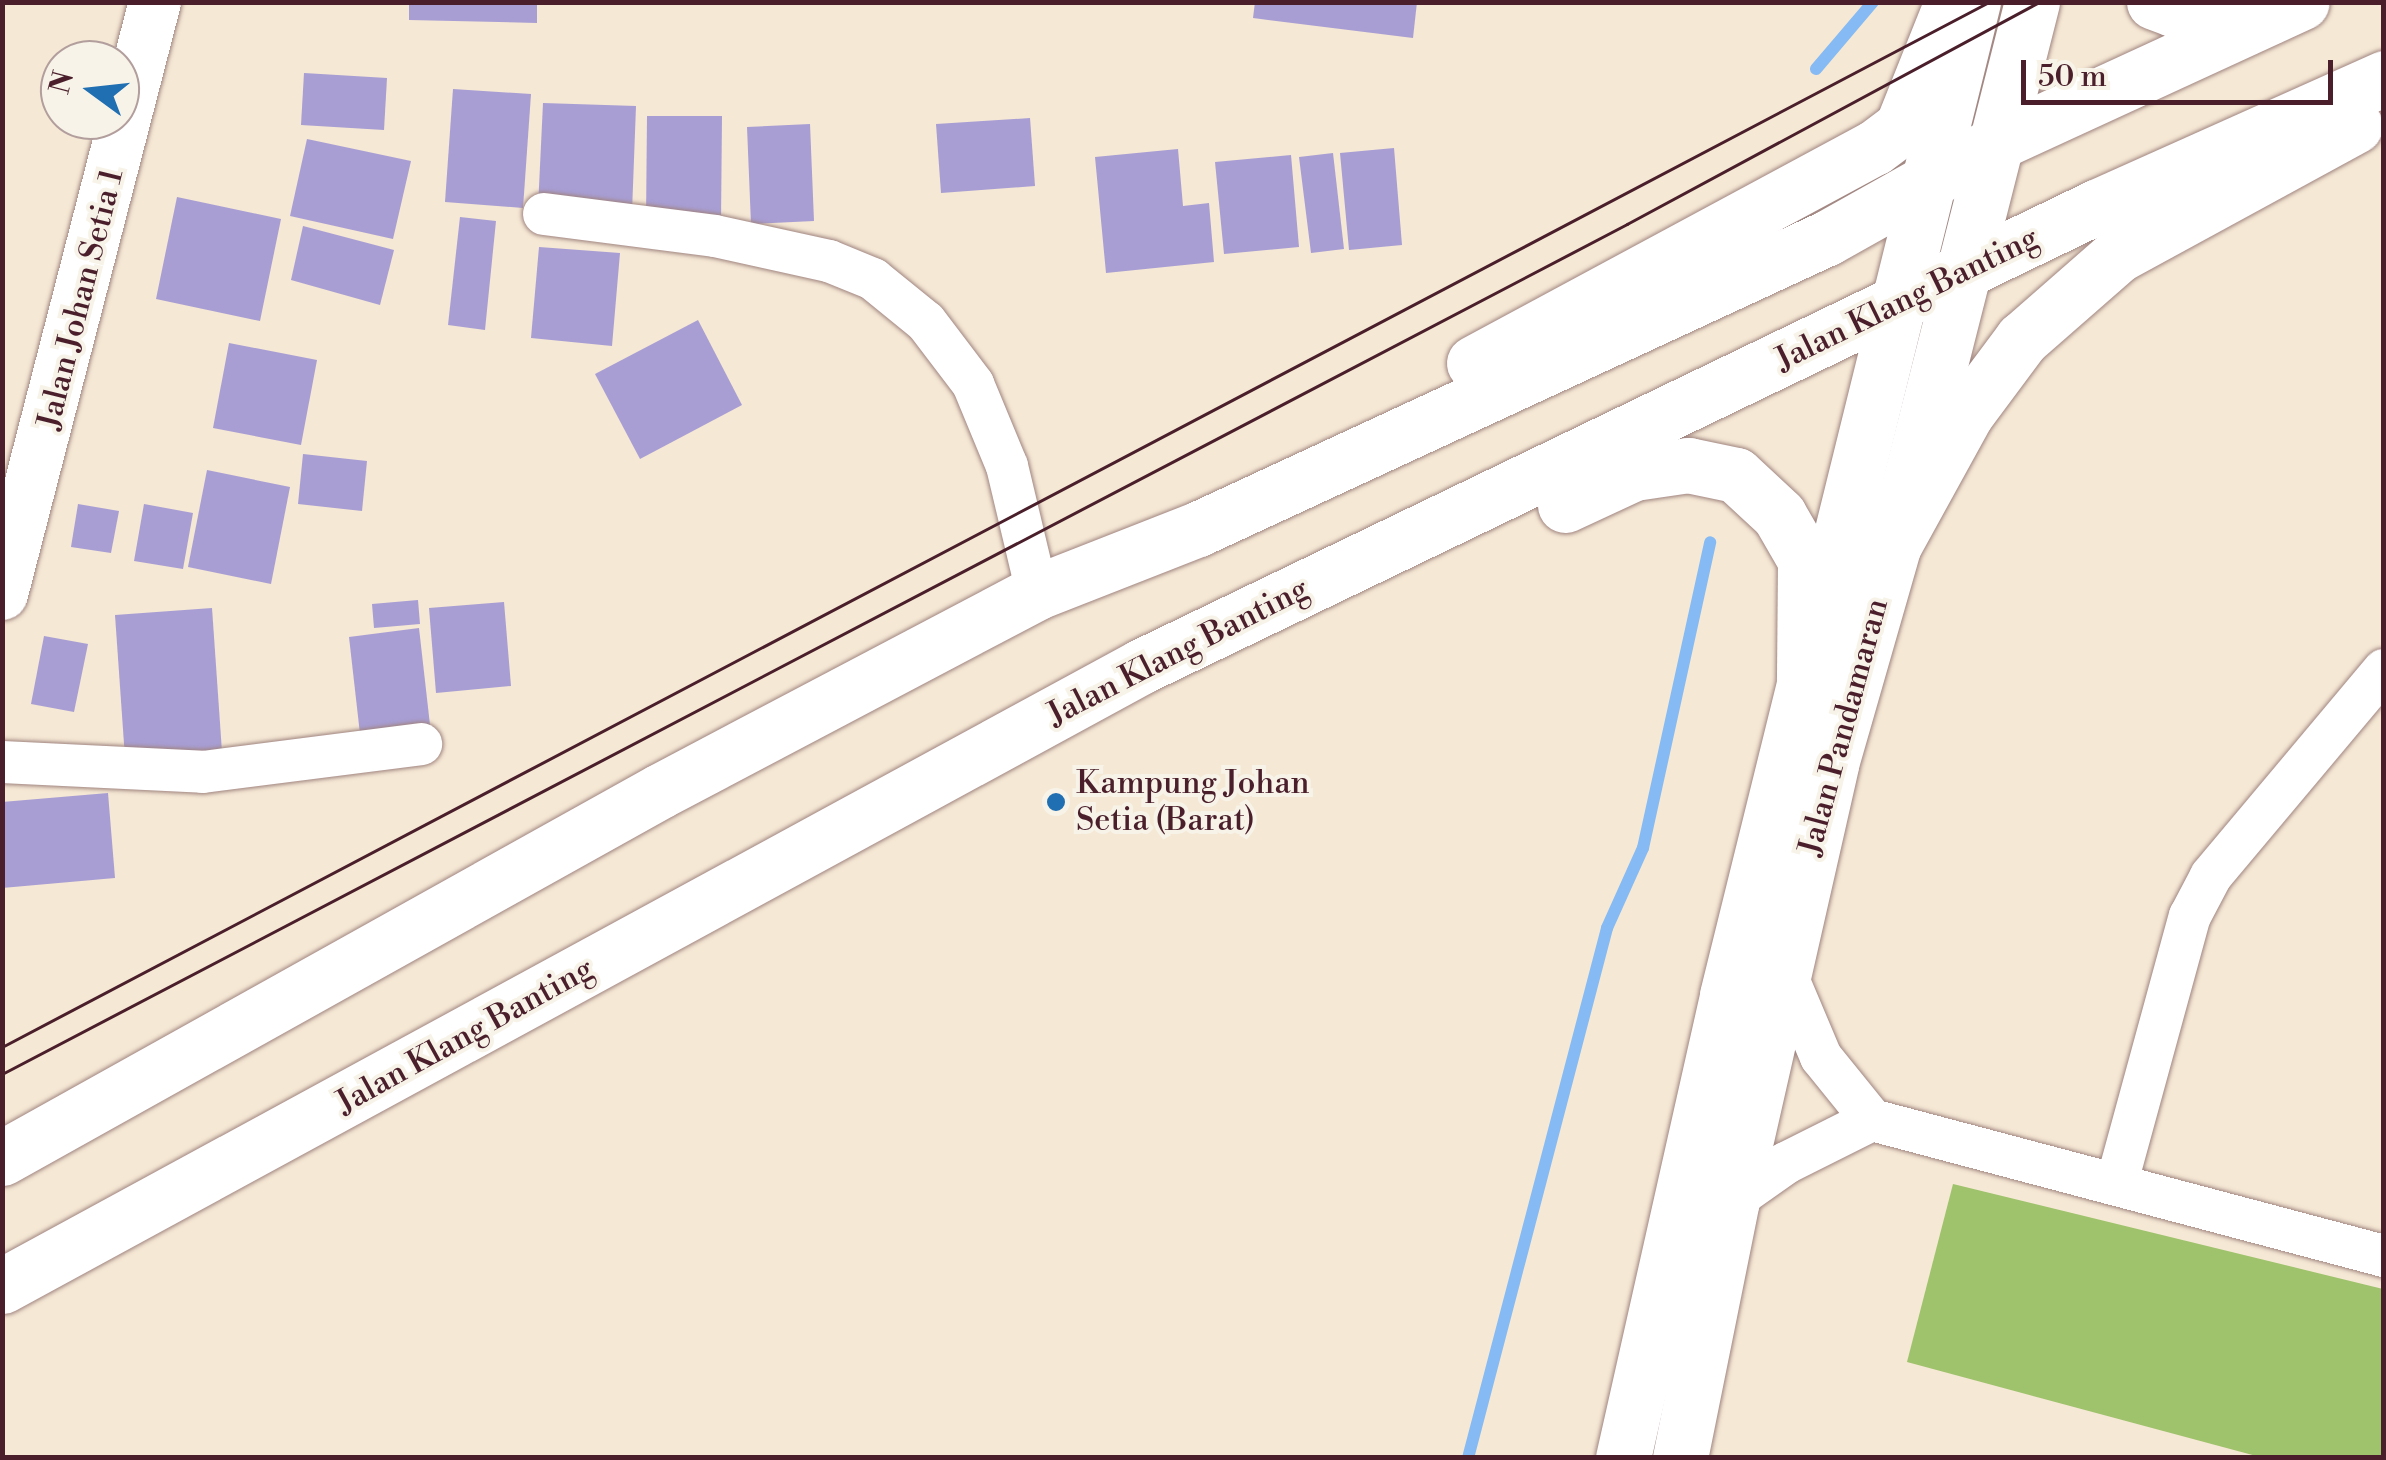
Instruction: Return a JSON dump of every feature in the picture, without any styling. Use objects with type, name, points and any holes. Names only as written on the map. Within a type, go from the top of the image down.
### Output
[{"type":"main road","points":[[1198,529],[1294,457],[1874,148],[1902,127],[1952,2]]},
{"type":"main road","name":"Jalan Pandamaran","points":[[1623,1458],[1726,995],[1933,176],[1973,2]]},
{"type":"main road","name":"Jalan Pandamaran","points":[[1680,1458],[1783,968],[1832,764],[1894,545],[2000,141],[2032,2]]},
{"type":"main road","points":[[2154,2],[2173,9],[2288,10]]},
{"type":"main road","points":[[2,1158],[660,791],[1038,592],[1198,529],[1827,238],[2000,141],[2288,10]]},
{"type":"main road","name":"Jalan Klang Banting","points":[[2,1286],[1142,666],[1965,272],[2384,78]]},
{"type":"main road","points":[[1894,545],[1966,414],[2022,339],[2118,256],[2384,110]]},
{"type":"main road","points":[[1142,666],[1350,606],[1634,473],[1688,466],[1736,476],[1779,515],[1805,560],[1804,687]]},
{"type":"street","name":"Jalan Johan Setia 1","points":[[2,594],[155,2]]},
{"type":"street","points":[[544,214],[715,236],[829,261],[873,278],[926,322],[973,384],[1007,466],[1038,592]]},
{"type":"street","points":[[2117,1182],[2190,916],[2211,876],[2384,670]]},
{"type":"street","points":[[2,762],[203,772],[421,744]]},
{"type":"street","points":[[1783,968],[1820,1057],[1872,1120],[2384,1256]]},
{"type":"street","points":[[1732,1201],[1786,1163],[1872,1120]]},
{"type":"green space","points":[[1953,1184],[2383,1289],[2383,1457],[2260,1457],[1907,1362]]},
{"type":"building","points":[[409,2],[537,2],[537,23],[409,20]]},
{"type":"building","points":[[1255,2],[1417,2],[1413,38],[1253,18]]},
{"type":"building","points":[[304,73],[387,78],[384,130],[301,125]]},
{"type":"building","points":[[453,89],[531,94],[523,208],[445,202]]},
{"type":"building","points":[[543,103],[636,106],[632,212],[538,208]]},
{"type":"building","points":[[647,116],[722,116],[721,221],[646,221]]},
{"type":"building","points":[[1030,118],[1035,186],[941,193],[936,124]]},
{"type":"building","points":[[810,124],[814,221],[751,224],[747,127]]},
{"type":"building","points":[[307,139],[411,161],[393,239],[290,216]]},
{"type":"building","points":[[1394,148],[1402,245],[1349,250],[1340,153]]},
{"type":"building","points":[[1178,149],[1183,206],[1209,203],[1214,262],[1106,273],[1095,157]]},
{"type":"building","points":[[1333,153],[1344,249],[1311,253],[1299,157]]},
{"type":"building","points":[[1291,155],[1299,247],[1224,254],[1215,162]]},
{"type":"building","points":[[177,197],[281,219],[260,321],[156,299]]},
{"type":"building","points":[[460,217],[496,221],[485,330],[448,325]]},
{"type":"building","points":[[303,226],[394,250],[380,305],[291,280]]},
{"type":"building","points":[[539,247],[620,253],[612,346],[531,338]]},
{"type":"building","points":[[698,320],[742,405],[640,459],[595,374]]},
{"type":"building","points":[[229,343],[317,360],[301,445],[213,428]]},
{"type":"building","points":[[303,454],[367,461],[362,511],[298,504]]},
{"type":"building","points":[[207,470],[290,487],[271,584],[188,567]]},
{"type":"building","points":[[78,504],[119,511],[111,553],[71,547]]},
{"type":"building","points":[[144,504],[193,513],[183,569],[134,561]]},
{"type":"building","points":[[418,600],[420,624],[374,628],[372,604]]},
{"type":"building","points":[[504,602],[511,686],[436,693],[429,608]]},
{"type":"building","points":[[212,608],[222,752],[125,758],[115,615]]},
{"type":"building","points":[[419,628],[430,725],[360,734],[349,637]]},
{"type":"building","points":[[44,636],[88,644],[74,712],[31,704]]},
{"type":"building","points":[[108,793],[115,878],[2,888],[2,802]]},
{"type":"waterway","points":[[1816,69],[1873,2]]},
{"type":"waterway","points":[[1468,1458],[1607,928],[1643,848],[1710,542]]},
{"type":"tram line","points":[[2,1047],[1989,2]]},
{"type":"tram line","points":[[2,1074],[1627,224],[2040,2]]},
{"type":"place","name":"Kampung Johan Setia (Barat)","points":[[1056,802]]}]
